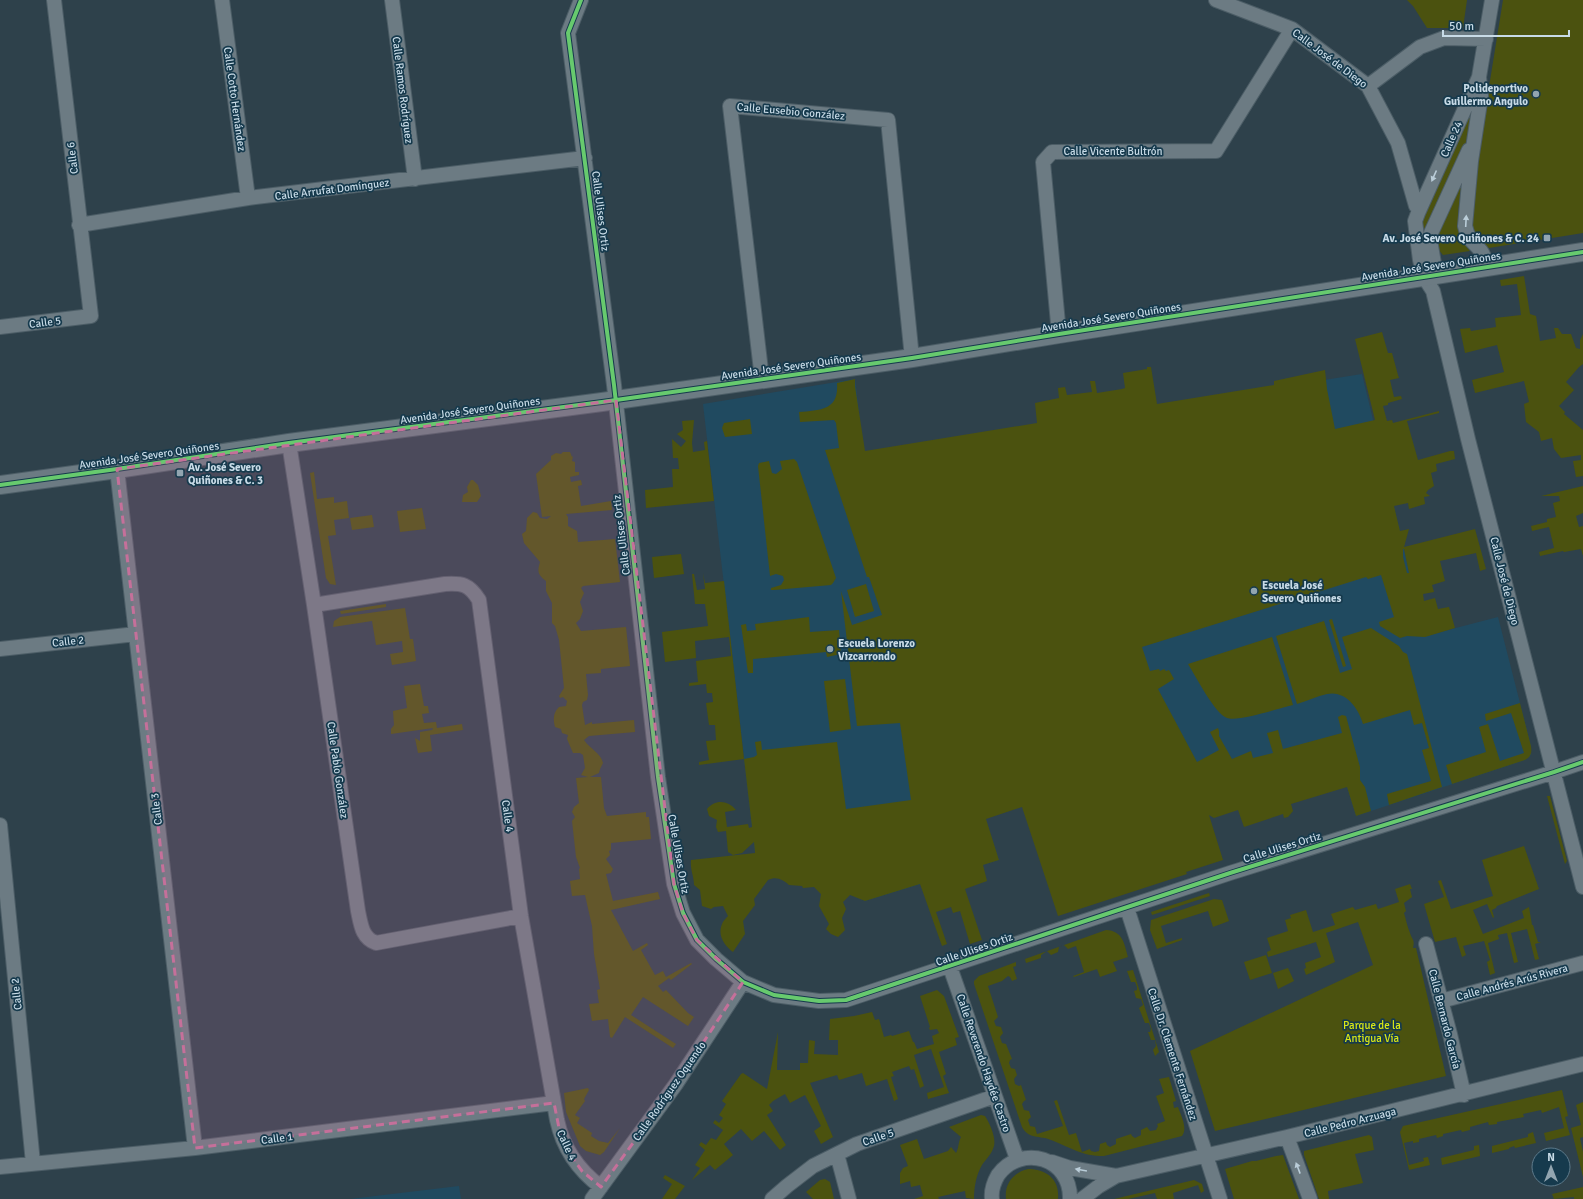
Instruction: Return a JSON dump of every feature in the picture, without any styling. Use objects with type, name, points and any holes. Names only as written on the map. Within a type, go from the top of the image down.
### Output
[{"type":"street","name":"Calle 6","points":[[54,0],[79,225],[91,316]]},
{"type":"street","name":"Calle Cotto Hernández","points":[[222,0],[248,198]]},
{"type":"street","name":"Calle Ramos Rodríguez","points":[[392,0],[415,179]]},
{"type":"street","name":"Calle Ulises Ortiz","points":[[581,0],[568,33],[616,400],[658,777],[674,884],[683,913],[698,940],[716,959],[743,982],[774,995],[819,1001],[846,1000],[950,967],[1230,873],[1583,762]]},
{"type":"street","name":"Calle José de Diego","points":[[1216,0],[1292,29],[1368,86],[1398,143],[1416,206]]},
{"type":"street","name":"Calle 24","points":[[1430,276],[1417,240],[1415,221],[1479,77],[1492,0]]},
{"type":"street","name":"Calle Vicente Bultrón","points":[[1059,334],[1043,162],[1052,152],[1216,151],[1292,29]]},
{"type":"street","points":[[1368,86],[1420,47],[1444,38],[1486,39]]},
{"type":"street","points":[[1479,77],[1481,96],[1474,140],[1465,226],[1467,235],[1472,243],[1482,252],[1488,267]]},
{"type":"street","name":"Calle Eusebio González","points":[[762,379],[730,106],[888,120],[912,358]]},
{"type":"street","points":[[1430,276],[1430,240],[1432,233],[1461,165],[1474,140]]},
{"type":"street","name":"Calle Arrufat Domínguez","points":[[79,225],[248,198],[585,158]]},
{"type":"street","name":"Avenida José Severo Quiñones","points":[[0,485],[117,470],[289,443],[616,400],[912,358],[1583,252]]},
{"type":"street","name":"Calle José de Diego","points":[[1430,276],[1468,438],[1583,887]]},
{"type":"street","name":"Calle 5","points":[[0,327],[91,316]]},
{"type":"street","name":"Calle Pablo González","points":[[289,443],[358,911],[364,934],[371,942],[376,944],[521,916]]},
{"type":"street","name":"Calle 3","points":[[117,470],[195,1148]]},
{"type":"street","name":"Calle 4","points":[[314,606],[458,583],[467,586],[474,592],[479,600],[521,916],[560,1133],[568,1152],[582,1171],[601,1187]]},
{"type":"street","name":"Calle 2","points":[[0,648],[136,634]]},
{"type":"street","name":"Calle 2","points":[[0,825],[33,1163]]},
{"type":"street","name":"Calle Dr. Clemente Fernández","points":[[1127,908],[1220,1199]]},
{"type":"street","name":"Calle Bernardo García","points":[[1426,944],[1464,1094]]},
{"type":"street","name":"Calle Andrés Arús Rivera","points":[[1441,1001],[1583,963]]},
{"type":"street","name":"Calle Reverendo Haydée Castro","points":[[950,967],[1017,1159]]},
{"type":"street","name":"Calle Rodríguez Oquendo","points":[[592,1199],[676,1084],[743,982]]},
{"type":"street","name":"Calle Pedro Arzuaga","points":[[1082,1199],[1099,1186],[1116,1176],[1287,1137],[1583,1064]]},
{"type":"street","name":"Calle 5","points":[[772,1199],[813,1166],[857,1144],[995,1096]]},
{"type":"street","name":"Calle 1","points":[[0,1167],[195,1148],[554,1103]]},
{"type":"street","points":[[1287,1137],[1310,1199]]},
{"type":"street","points":[[837,1154],[849,1199]]},
{"type":"street","name":"Calle Pedro Arzuaga","points":[[1017,1159],[1032,1157],[1070,1168],[1116,1176]]},
{"type":"street","points":[[992,1199],[991,1195],[995,1180],[1004,1167],[1017,1159]]},
{"type":"street","points":[[1047,1161],[1060,1170],[1068,1182],[1070,1199]]},
{"type":"highlighted area","points":[[616,400],[674,884],[683,913],[697,940],[743,982],[676,1084],[601,1187],[582,1171],[568,1152],[560,1133],[554,1103],[195,1148],[117,469]]},
{"type":"shaded area","name":"Escuela José Severo Quiñones","points":[[1362,374],[1425,636],[1498,617],[1531,746],[1531,755],[1525,760],[1356,816],[1347,787],[1202,795],[1043,424]]},
{"type":"shaded area","name":"Escuela Lorenzo Vizcarrondo","points":[[855,379],[864,454],[999,860],[865,901],[755,853],[703,404]]},
{"type":"shaded area","points":[[459,1186],[461,1199],[350,1199]]},
{"type":"green space","points":[[1407,0],[1467,0],[1463,28],[1427,28],[1413,6]]},
{"type":"green space","name":"Polideportivo Guillermo Angulo","points":[[1503,0],[1583,0],[1583,233],[1489,248],[1474,236],[1470,216],[1474,180]]},
{"type":"green space","points":[[1473,107],[1470,130],[1465,145],[1427,228],[1423,229],[1419,226]]},
{"type":"green space","points":[[1463,175],[1458,224],[1460,234],[1470,251],[1443,255],[1438,249],[1437,233]]},
{"type":"green space","points":[[1524,276],[1530,314],[1536,316],[1540,341],[1556,338],[1554,328],[1558,328],[1562,334],[1571,334],[1576,348],[1580,349],[1580,340],[1583,334],[1583,364],[1566,382],[1574,390],[1559,406],[1565,412],[1564,414],[1583,430],[1583,476],[1576,477],[1573,461],[1581,460],[1581,455],[1561,458],[1554,449],[1552,438],[1541,441],[1539,432],[1526,422],[1524,404],[1529,402],[1524,381],[1475,393],[1472,380],[1504,372],[1497,345],[1465,353],[1460,329],[1470,328],[1471,331],[1496,327],[1495,318],[1521,315],[1517,284],[1501,286],[1500,280]]},
{"type":"green space","points":[[1382,332],[1388,353],[1392,353],[1399,378],[1390,380],[1394,397],[1401,396],[1402,399],[1383,406],[1387,421],[1392,420],[1393,423],[1439,411],[1439,413],[1407,421],[1418,460],[1450,451],[1454,451],[1455,459],[1436,464],[1437,471],[1431,473],[1434,486],[1426,493],[1430,496],[1424,497],[1425,504],[1409,509],[1408,503],[1394,506],[1400,531],[1409,529],[1404,547],[1475,529],[1486,569],[1480,571],[1476,553],[1440,561],[1445,581],[1432,585],[1434,592],[1423,594],[1424,601],[1435,598],[1438,609],[1449,607],[1455,628],[1425,637],[1407,636],[1400,638],[1380,626],[1379,622],[1394,617],[1381,575],[1368,579],[1366,577],[1142,647],[1150,671],[1159,669],[1160,671],[1164,669],[1166,671],[1169,670],[1174,679],[1158,689],[1197,762],[1219,750],[1210,732],[1218,728],[1219,736],[1232,759],[1251,751],[1253,758],[1273,753],[1267,733],[1278,730],[1283,749],[1342,733],[1338,717],[1342,715],[1346,716],[1360,767],[1360,780],[1365,787],[1371,811],[1356,816],[1347,787],[1291,804],[1293,811],[1288,817],[1284,818],[1283,814],[1244,827],[1238,810],[1214,818],[1209,815],[1223,860],[1186,872],[1187,874],[1058,916],[1022,807],[986,819],[999,860],[983,865],[987,881],[965,889],[982,940],[970,944],[960,911],[953,913],[951,907],[936,912],[947,944],[942,946],[920,884],[865,901],[850,895],[843,902],[846,909],[842,918],[845,930],[838,937],[831,934],[826,929],[829,924],[819,906],[821,894],[814,887],[803,888],[802,886],[789,885],[782,880],[774,878],[768,880],[754,899],[755,905],[743,921],[745,934],[733,952],[727,947],[720,933],[722,923],[728,916],[723,906],[714,907],[711,909],[702,906],[700,890],[694,885],[691,860],[755,853],[754,842],[742,853],[733,855],[728,852],[726,831],[718,832],[716,827],[717,820],[709,816],[707,809],[710,806],[718,802],[722,802],[729,804],[736,810],[725,812],[727,827],[748,824],[749,828],[752,827],[744,759],[757,755],[755,742],[761,741],[762,750],[837,742],[846,809],[911,800],[900,723],[857,726],[841,591],[852,625],[882,615],[869,577],[867,577],[825,450],[839,448],[836,423],[834,420],[800,422],[799,412],[821,409],[832,404],[837,392],[837,383],[855,379],[865,451],[1037,423],[1035,403],[1059,398],[1058,388],[1065,387],[1067,395],[1092,392],[1090,381],[1095,381],[1097,393],[1122,389],[1125,388],[1123,373],[1147,369],[1147,367],[1151,367],[1157,404],[1274,385],[1274,381],[1325,370],[1327,389],[1335,429],[1375,420],[1355,339]],"holes":[[[1404,549],[1409,573],[1407,573],[1403,557]]]},
{"type":"green space","points":[[750,419],[752,434],[725,437],[722,428],[724,423]]},
{"type":"green space","points":[[694,420],[692,443],[693,452],[705,450],[704,442],[707,441],[714,501],[646,508],[645,490],[673,487],[672,469],[679,469],[678,458],[673,458],[672,439],[681,447],[686,441],[677,434],[683,430],[682,421]]},
{"type":"green space","points":[[563,452],[570,452],[572,457],[573,456],[572,461],[575,462],[575,472],[579,472],[579,475],[570,477],[571,482],[581,480],[582,485],[578,486],[581,506],[611,501],[612,510],[566,514],[568,517],[568,526],[577,531],[578,542],[615,539],[620,582],[583,586],[581,588],[584,593],[580,602],[583,611],[580,619],[576,623],[581,631],[626,627],[630,666],[601,669],[601,673],[586,674],[588,695],[587,700],[583,702],[582,705],[585,725],[592,722],[592,724],[634,720],[635,732],[589,736],[584,740],[600,756],[603,763],[599,773],[590,777],[601,777],[604,808],[607,816],[646,812],[646,817],[649,817],[651,839],[611,843],[611,850],[609,851],[610,855],[606,859],[613,869],[611,873],[606,874],[613,901],[658,892],[660,899],[611,910],[633,951],[647,943],[648,945],[641,950],[655,975],[663,971],[666,977],[691,963],[692,964],[671,980],[669,978],[658,986],[663,992],[666,990],[688,1013],[694,1017],[688,1026],[643,997],[631,1015],[676,1044],[673,1048],[625,1017],[612,1038],[610,1037],[608,1019],[592,1021],[589,1004],[599,1003],[597,990],[600,989],[594,954],[592,926],[585,895],[572,896],[570,881],[580,879],[580,868],[576,857],[572,821],[575,817],[572,812],[574,807],[579,803],[576,778],[588,777],[581,775],[585,768],[583,755],[580,753],[573,753],[567,739],[568,735],[562,733],[561,729],[555,727],[555,714],[559,707],[566,706],[567,701],[563,697],[560,698],[559,696],[564,688],[559,640],[555,626],[552,623],[552,603],[546,591],[546,581],[539,573],[540,562],[524,543],[522,534],[526,531],[527,518],[533,512],[537,513],[540,518],[547,519],[551,516],[542,517],[536,474],[551,460],[551,456],[556,453],[561,454]]},
{"type":"green space","points":[[794,459],[797,462],[836,578],[831,585],[771,590],[771,588],[781,585],[784,580],[783,576],[776,574],[770,576],[758,466],[759,463],[769,461],[772,473],[776,474],[782,469],[780,461]]},
{"type":"green space","points":[[314,472],[317,499],[334,497],[334,503],[347,501],[349,518],[334,520],[336,535],[328,536],[336,585],[330,584],[326,578],[310,473]]},
{"type":"green space","points":[[471,480],[478,485],[481,496],[477,502],[462,502],[463,495],[468,492],[467,487]]},
{"type":"green space","points":[[1583,486],[1583,513],[1576,516],[1579,527],[1583,526],[1583,556],[1581,549],[1540,556],[1539,552],[1554,548],[1549,527],[1532,531],[1531,526],[1547,522],[1547,519],[1556,517],[1553,503],[1560,501],[1559,496],[1541,496]]},
{"type":"green space","points":[[422,508],[426,529],[400,532],[397,511]]},
{"type":"green space","points":[[372,515],[374,527],[352,530],[350,518]]},
{"type":"green space","points":[[681,554],[684,574],[654,578],[652,557]]},
{"type":"green space","points":[[703,573],[705,583],[724,581],[744,759],[699,765],[699,762],[709,760],[706,741],[716,740],[715,725],[709,725],[706,703],[713,702],[712,693],[707,693],[706,684],[689,686],[689,683],[698,682],[696,661],[731,656],[729,637],[695,641],[696,658],[665,662],[662,632],[708,626],[705,604],[695,604],[692,574],[694,574],[697,590],[705,589]]},
{"type":"green space","points":[[866,584],[874,611],[855,617],[847,590]]},
{"type":"green space","points":[[386,604],[386,607],[341,614],[340,611]]},
{"type":"green space","points":[[405,608],[410,639],[413,639],[416,661],[392,665],[390,654],[403,652],[402,641],[376,645],[372,621],[333,627],[334,621],[340,617]]},
{"type":"green space","points":[[809,617],[810,632],[839,630],[841,654],[827,657],[826,652],[753,659],[753,673],[748,673],[741,625],[746,624],[747,631],[756,630],[755,624]]},
{"type":"green space","points":[[1332,619],[1346,666],[1343,667],[1329,620]]},
{"type":"green space","points":[[1324,621],[1340,673],[1352,669],[1342,637],[1371,628],[1399,646],[1403,652],[1407,654],[1442,787],[1389,805],[1387,794],[1431,781],[1422,750],[1429,748],[1422,723],[1414,725],[1410,710],[1363,724],[1355,707],[1346,698],[1340,695],[1327,694],[1297,704],[1276,636]]},
{"type":"green space","points":[[1272,637],[1293,705],[1240,718],[1227,718],[1222,715],[1211,702],[1188,664]]},
{"type":"green space","points":[[845,679],[851,729],[830,732],[824,681]]},
{"type":"green space","points":[[420,684],[424,706],[428,706],[429,713],[422,714],[424,723],[436,722],[437,728],[462,724],[463,730],[430,735],[432,751],[418,753],[415,738],[420,741],[420,732],[432,730],[433,728],[391,734],[391,729],[394,725],[393,711],[407,708],[404,686]]},
{"type":"green space","points":[[1520,703],[1531,746],[1529,758],[1452,784],[1446,765],[1486,752],[1479,727],[1488,724],[1500,761],[1524,753],[1511,713],[1486,721],[1485,714]]},
{"type":"green space","points":[[1547,796],[1550,796],[1567,861],[1565,864]]},
{"type":"green space","points":[[1524,846],[1539,889],[1497,906],[1492,910],[1493,918],[1487,904],[1473,910],[1483,934],[1524,918],[1522,911],[1529,907],[1532,925],[1538,942],[1541,942],[1535,944],[1539,959],[1535,960],[1527,929],[1511,933],[1518,962],[1514,963],[1507,933],[1498,935],[1499,939],[1488,943],[1495,973],[1490,975],[1487,962],[1490,960],[1484,941],[1463,946],[1466,955],[1462,957],[1456,937],[1435,942],[1424,904],[1444,897],[1438,881],[1441,880],[1451,909],[1493,896],[1482,860]]},
{"type":"green space","name":"Parque de la Antigua Vía","points":[[1410,884],[1412,889],[1410,889],[1412,897],[1404,903],[1406,911],[1404,913],[1413,941],[1413,948],[1416,948],[1446,1076],[1215,1131],[1190,1051],[1373,965],[1358,922],[1326,933],[1335,962],[1306,975],[1304,969],[1306,968],[1305,963],[1321,957],[1316,942],[1268,957],[1267,952],[1271,950],[1267,938],[1288,931],[1285,920],[1291,918],[1290,915],[1306,910],[1313,932],[1335,925],[1331,914],[1353,907],[1355,910],[1376,904],[1378,909],[1399,902],[1395,889]]},
{"type":"green space","points":[[1209,893],[1210,896],[1152,915],[1151,912]]},
{"type":"green space","points":[[1214,899],[1222,900],[1229,921],[1213,927],[1208,911],[1161,926],[1166,943],[1182,938],[1182,940],[1157,949],[1150,930],[1151,920]]},
{"type":"green space","points":[[1106,930],[1112,931],[1119,935],[1122,939],[1128,957],[1113,962],[1117,971],[1100,977],[1097,969],[1074,977],[1073,976],[1084,972],[1076,946],[1068,949],[1064,945]]},
{"type":"green space","points":[[1063,945],[1059,947],[1058,952],[1051,955],[1047,951]]},
{"type":"green space","points":[[1047,951],[1041,955],[1041,958],[1026,963],[1025,959]]},
{"type":"green space","points":[[1266,955],[1272,973],[1250,980],[1244,962]]},
{"type":"green space","points":[[1016,962],[1016,966],[1013,967],[1017,979],[1012,981],[1008,976],[1002,981],[988,986],[998,1017],[994,1021],[996,1026],[1001,1027],[1003,1033],[1000,1037],[1002,1043],[1006,1044],[1012,1059],[1009,1063],[1011,1068],[1015,1069],[1017,1075],[1014,1079],[1015,1084],[1019,1086],[1021,1085],[1026,1100],[1022,1104],[1024,1110],[1029,1111],[1031,1117],[1028,1120],[1030,1126],[1035,1127],[1037,1134],[1063,1126],[1054,1101],[1057,1100],[1069,1135],[1076,1133],[1082,1152],[1090,1149],[1091,1151],[1095,1152],[1099,1151],[1100,1144],[1106,1142],[1110,1147],[1116,1144],[1116,1139],[1131,1134],[1135,1138],[1141,1135],[1141,1130],[1147,1127],[1150,1131],[1156,1130],[1158,1126],[1157,1124],[1165,1121],[1156,1096],[1164,1093],[1159,1079],[1169,1077],[1176,1101],[1173,1102],[1174,1108],[1178,1107],[1183,1122],[1184,1133],[1182,1136],[1104,1156],[1096,1156],[1077,1151],[1047,1139],[1031,1136],[1025,1131],[1022,1127],[974,984],[974,981],[979,976]]},
{"type":"green space","points":[[1288,968],[1294,981],[1278,989],[1273,973]]},
{"type":"green space","points":[[1133,970],[1159,1052],[1155,1056],[1153,1050],[1156,1046],[1155,1040],[1151,1040],[1148,1032],[1150,1032],[1151,1029],[1149,1023],[1145,1023],[1139,1008],[1143,1005],[1141,999],[1136,998],[1134,991],[1137,990],[1137,987],[1135,982],[1131,982],[1127,971]]},
{"type":"green space","points":[[937,990],[944,996],[959,1037],[955,1038],[957,1045],[939,1052],[946,1074],[943,1076],[949,1093],[928,1099],[927,1093],[944,1087],[931,1049],[914,1055],[924,1086],[920,1088],[914,1069],[911,1070],[909,1066],[892,1072],[894,1076],[891,1077],[898,1099],[894,1101],[887,1079],[866,1086],[862,1073],[839,1080],[837,1075],[810,1083],[833,1137],[821,1144],[814,1131],[821,1126],[805,1095],[790,1103],[785,1094],[769,1105],[773,1111],[767,1115],[786,1145],[780,1150],[764,1131],[752,1141],[741,1129],[724,1144],[733,1155],[715,1170],[710,1165],[692,1180],[700,1168],[695,1165],[705,1150],[699,1145],[701,1142],[706,1145],[711,1138],[716,1140],[723,1130],[713,1123],[715,1120],[719,1123],[723,1118],[719,1115],[726,1104],[722,1101],[741,1074],[743,1073],[767,1089],[778,1032],[777,1070],[800,1070],[800,1063],[808,1063],[809,1040],[815,1041],[814,1054],[838,1055],[838,1040],[829,1040],[830,1019],[872,1012],[875,1020],[879,1019],[884,1037],[909,1031],[917,1049],[934,1044],[932,1036],[939,1033],[937,1029],[930,1030],[920,996]]},
{"type":"green space","points":[[588,1088],[589,1090],[584,1099],[585,1101],[575,1115],[580,1118],[577,1123],[592,1133],[591,1136],[599,1141],[608,1143],[620,1128],[604,1152],[600,1155],[586,1151],[580,1146],[566,1112],[564,1093]]},
{"type":"green space","points":[[1562,1090],[1568,1116],[1565,1117],[1570,1135],[1546,1141],[1544,1133],[1564,1128],[1559,1107],[1542,1113],[1541,1110],[1523,1114],[1524,1117],[1497,1122],[1497,1124],[1489,1125],[1488,1122],[1470,1127],[1470,1130],[1462,1132],[1461,1130],[1443,1134],[1443,1136],[1437,1138],[1436,1135],[1419,1139],[1419,1142],[1413,1143],[1413,1141],[1404,1143],[1409,1165],[1424,1161],[1423,1158],[1428,1157],[1430,1165],[1409,1170],[1400,1132],[1403,1126]]},
{"type":"green space","points":[[1583,1102],[1583,1137],[1580,1138],[1583,1152],[1583,1177],[1571,1128],[1581,1125],[1576,1105]]},
{"type":"green space","points":[[981,1115],[985,1116],[989,1123],[993,1135],[994,1146],[992,1152],[978,1173],[974,1199],[966,1198],[965,1191],[938,1197],[939,1199],[914,1199],[923,1196],[920,1185],[911,1187],[910,1181],[900,1184],[900,1173],[903,1168],[908,1166],[900,1145],[917,1139],[924,1159],[948,1151],[951,1147],[956,1153],[961,1137],[949,1127]]},
{"type":"green space","points":[[1533,1132],[1536,1143],[1515,1148],[1514,1146],[1509,1149],[1492,1153],[1492,1146],[1528,1137],[1528,1134]]},
{"type":"green space","points":[[1369,1135],[1372,1137],[1374,1150],[1355,1154],[1363,1183],[1328,1191],[1329,1199],[1319,1199],[1304,1151]]},
{"type":"green space","points":[[1479,1145],[1480,1156],[1442,1165],[1441,1158],[1474,1150],[1474,1146]]},
{"type":"green space","points":[[1283,1155],[1299,1199],[1234,1199],[1225,1169],[1252,1161]]},
{"type":"green space","points":[[1028,1169],[1041,1171],[1051,1177],[1057,1186],[1058,1199],[1006,1199],[1008,1184],[1018,1173]]},
{"type":"green space","points":[[665,1175],[685,1186],[675,1199],[662,1199],[672,1184],[663,1178]]},
{"type":"green space","points":[[825,1179],[830,1182],[834,1199],[813,1199],[806,1192],[820,1180]]},
{"type":"green space","points":[[1194,1180],[1202,1184],[1204,1191],[1201,1193],[1198,1185],[1173,1193],[1174,1199],[1157,1199],[1155,1193],[1128,1199],[1114,1199]]},
{"type":"green space","points":[[1583,1187],[1583,1199],[1574,1199],[1574,1197],[1554,1199],[1552,1194]]},
{"type":"cycle path","points":[[581,0],[568,33],[614,385],[658,777],[674,884],[683,913],[697,940],[716,959],[743,982],[774,995],[819,1001],[846,1000],[1230,873],[1583,762]]},
{"type":"cycle path","points":[[0,485],[289,443],[602,402],[912,358],[1583,252]]},
{"type":"place","name":"Polideportivo Guillermo Angulo","points":[[1536,94]]},
{"type":"place","name":"Av. José Severo Quiñones & C. 24","points":[[1547,238]]},
{"type":"place","name":"Av. José Severo Quiñones & C. 3","points":[[180,473]]},
{"type":"place","name":"Escuela José Severo Quiñones","points":[[1254,591]]},
{"type":"place","name":"Escuela Lorenzo Vizcarrondo","points":[[830,649]]}]
